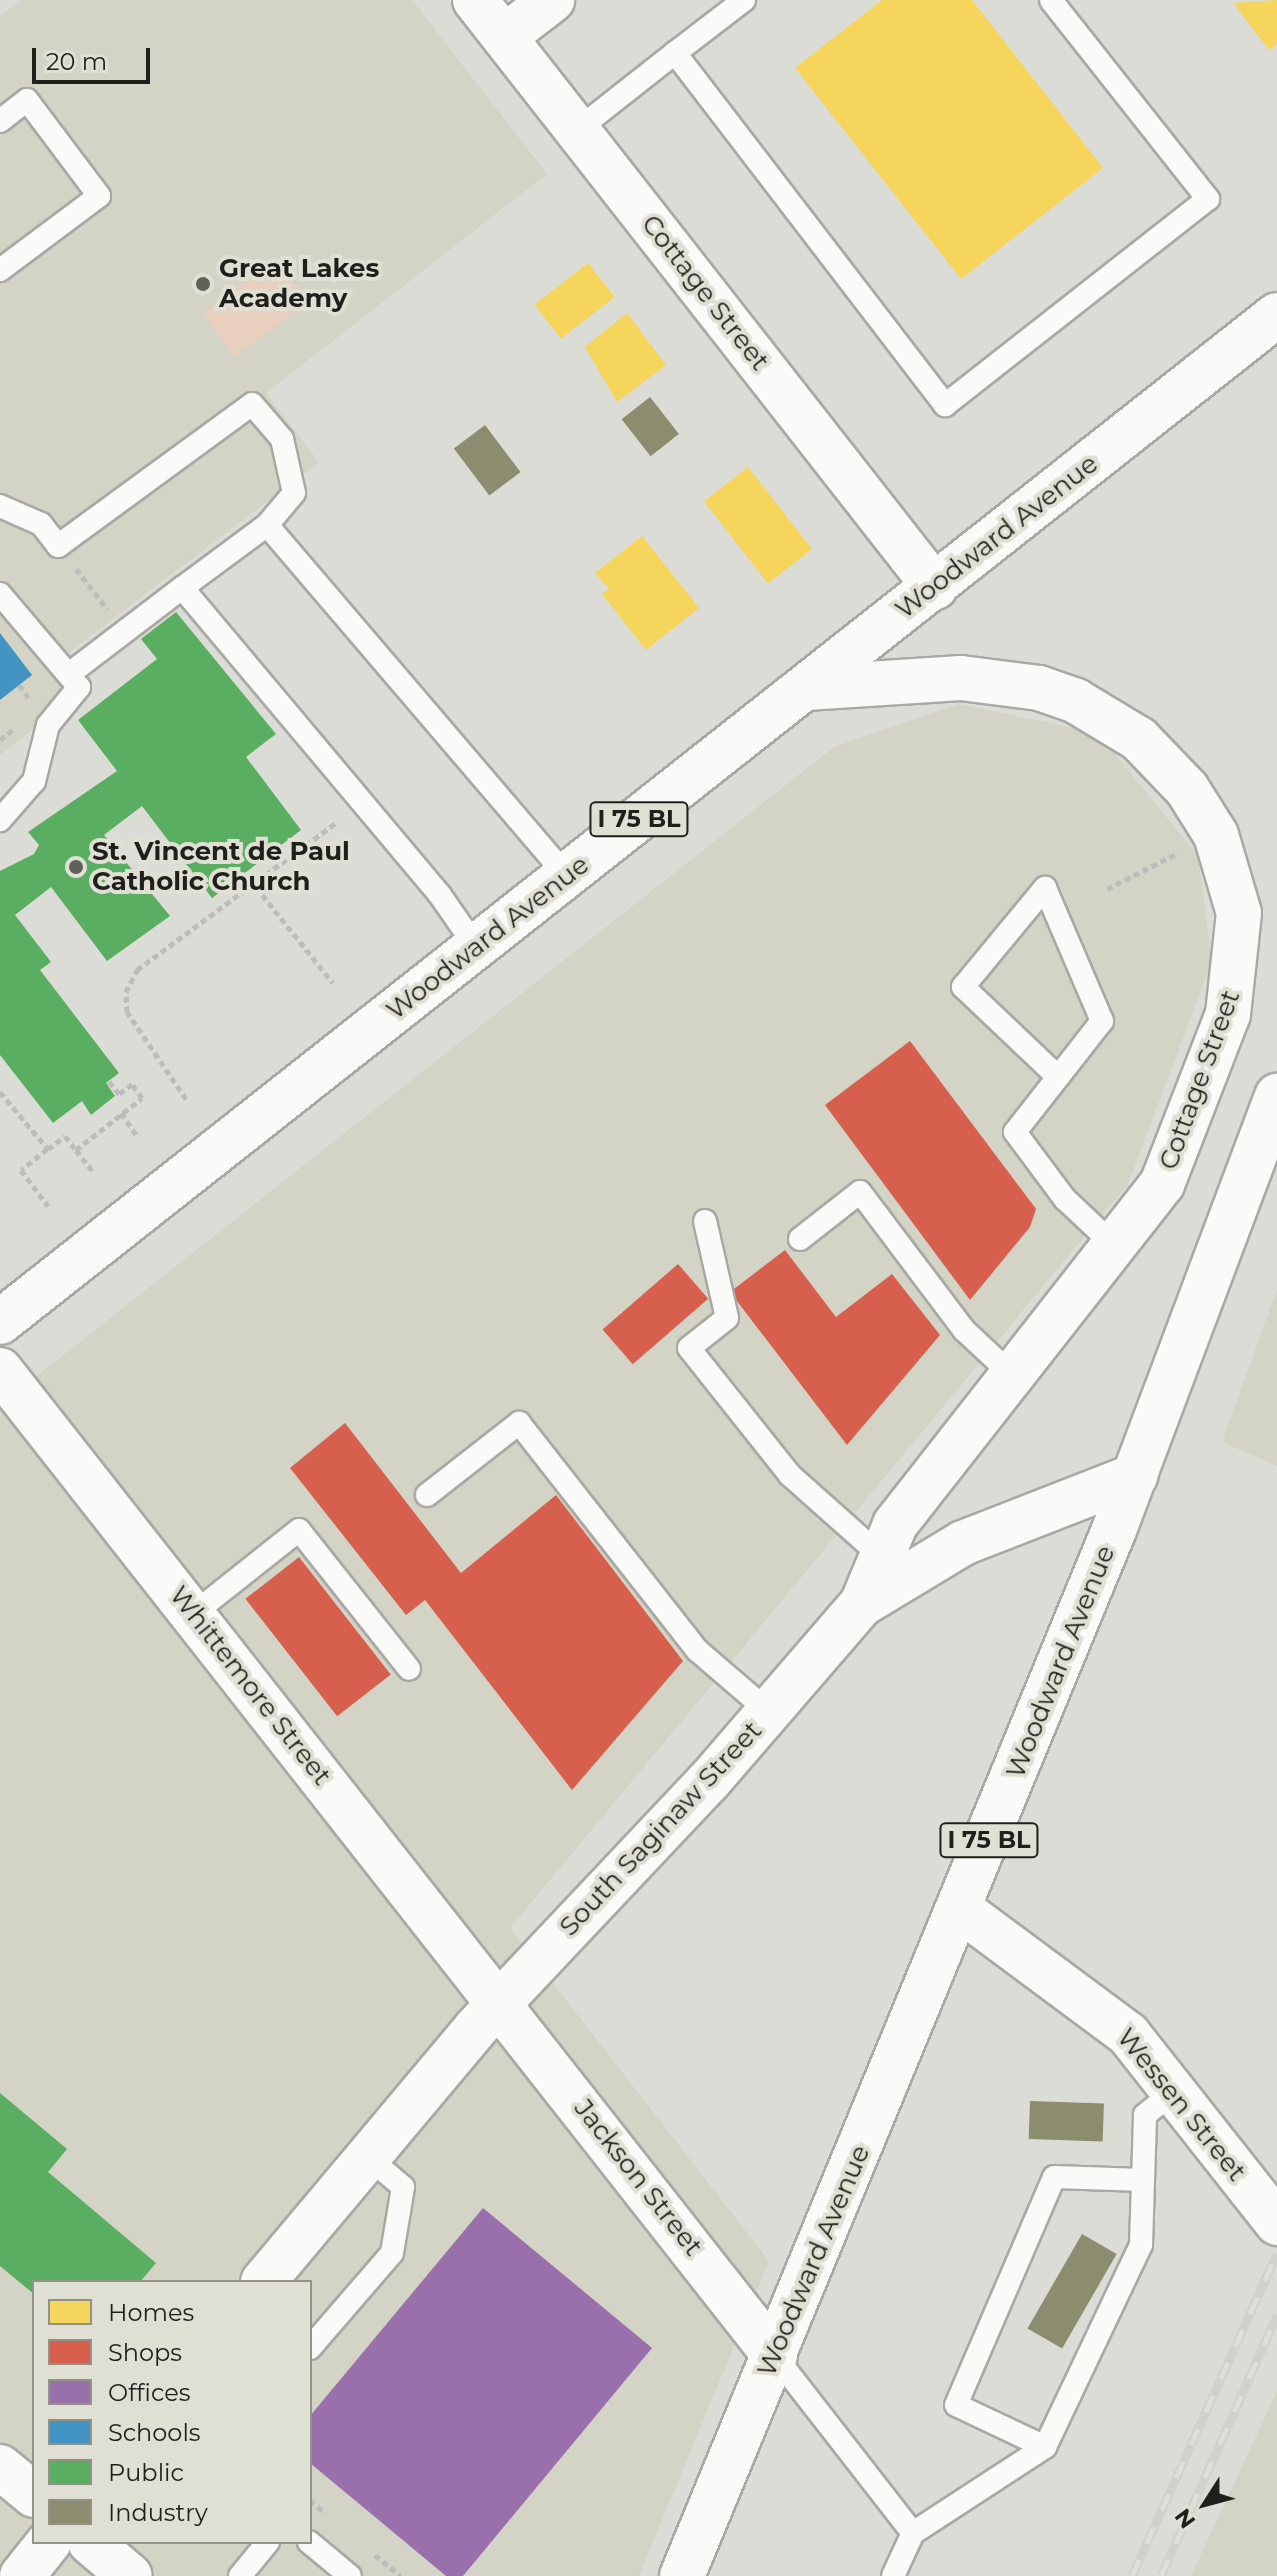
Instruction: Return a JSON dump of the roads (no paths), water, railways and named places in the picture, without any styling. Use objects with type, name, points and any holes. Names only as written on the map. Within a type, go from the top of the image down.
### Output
[{"type":"street","name":"Cottage Street","points":[[475,0],[935,587]]},
{"type":"street","points":[[504,37],[552,0]]},
{"type":"street","name":"Woodward Avenue","points":[[0,1322],[1277,315]]},
{"type":"street","name":"Cottage Street","points":[[806,688],[1000,680],[1076,701],[1163,762],[1216,835],[1239,913],[1233,993],[1169,1169],[1116,1247],[1010,1373],[895,1525],[862,1604]]},
{"type":"street","name":"Woodward Avenue","points":[[682,2576],[961,1910],[1135,1476],[1277,1096]]},
{"type":"street","name":"Whittemore Street","points":[[0,1370],[500,2002]]},
{"type":"street","name":"South Saginaw Street","points":[[265,2280],[500,2002],[769,1712],[862,1604],[963,1543],[1135,1476]]},
{"type":"street","name":"Wessen Street","points":[[961,1910],[1128,2034],[1277,2223]]},
{"type":"street","name":"Jackson Street","points":[[500,2002],[775,2356]]},
{"type":"street","points":[[0,2467],[32,2493]]},
{"type":"street","points":[[22,2576],[47,2544]]},
{"type":"street","points":[[92,2544],[130,2576]]},
{"type":"lane","points":[[577,130],[744,0]]},
{"type":"lane","points":[[675,53],[945,405],[1208,199],[1051,0]]},
{"type":"lane","points":[[0,121],[27,100],[99,196],[0,270]]},
{"type":"lane","points":[[0,506],[41,524],[58,546],[252,404],[282,439],[294,493],[267,525],[69,674]]},
{"type":"lane","points":[[267,525],[567,876]]},
{"type":"lane","points":[[182,588],[362,801],[476,947]]},
{"type":"lane","points":[[0,594],[79,687],[48,725],[34,781],[0,820]]},
{"type":"lane","points":[[1058,1077],[963,987],[1045,888],[1102,1021],[1015,1132],[1065,1199],[1116,1247]]},
{"type":"lane","points":[[800,1239],[860,1192],[964,1330],[1010,1373]]},
{"type":"lane","points":[[705,1221],[727,1318],[689,1348],[790,1475],[882,1557]]},
{"type":"lane","points":[[427,1495],[519,1423],[697,1650],[769,1712]]},
{"type":"lane","points":[[193,1614],[299,1530],[409,1669]]},
{"type":"lane","points":[[893,2576],[913,2533],[1045,2447],[1141,2245],[1145,2115],[1173,2092]]},
{"type":"lane","points":[[312,2346],[392,2253],[403,2187],[368,2157]]},
{"type":"lane","points":[[1045,2447],[956,2405],[1054,2177],[1143,2180]]},
{"type":"lane","points":[[775,2356],[913,2533]]},
{"type":"lane","points":[[240,2576],[266,2544]]},
{"type":"lane","points":[[311,2544],[350,2576]]},
{"type":"railway","points":[[1132,2576],[1277,2254]]},
{"type":"railway","points":[[1161,2576],[1277,2315]]},
{"type":"place","name":"Great Lakes Academy","points":[[203,284]]},
{"type":"place","name":"St. Vincent de Paul Catholic Church","points":[[76,867]]}]
